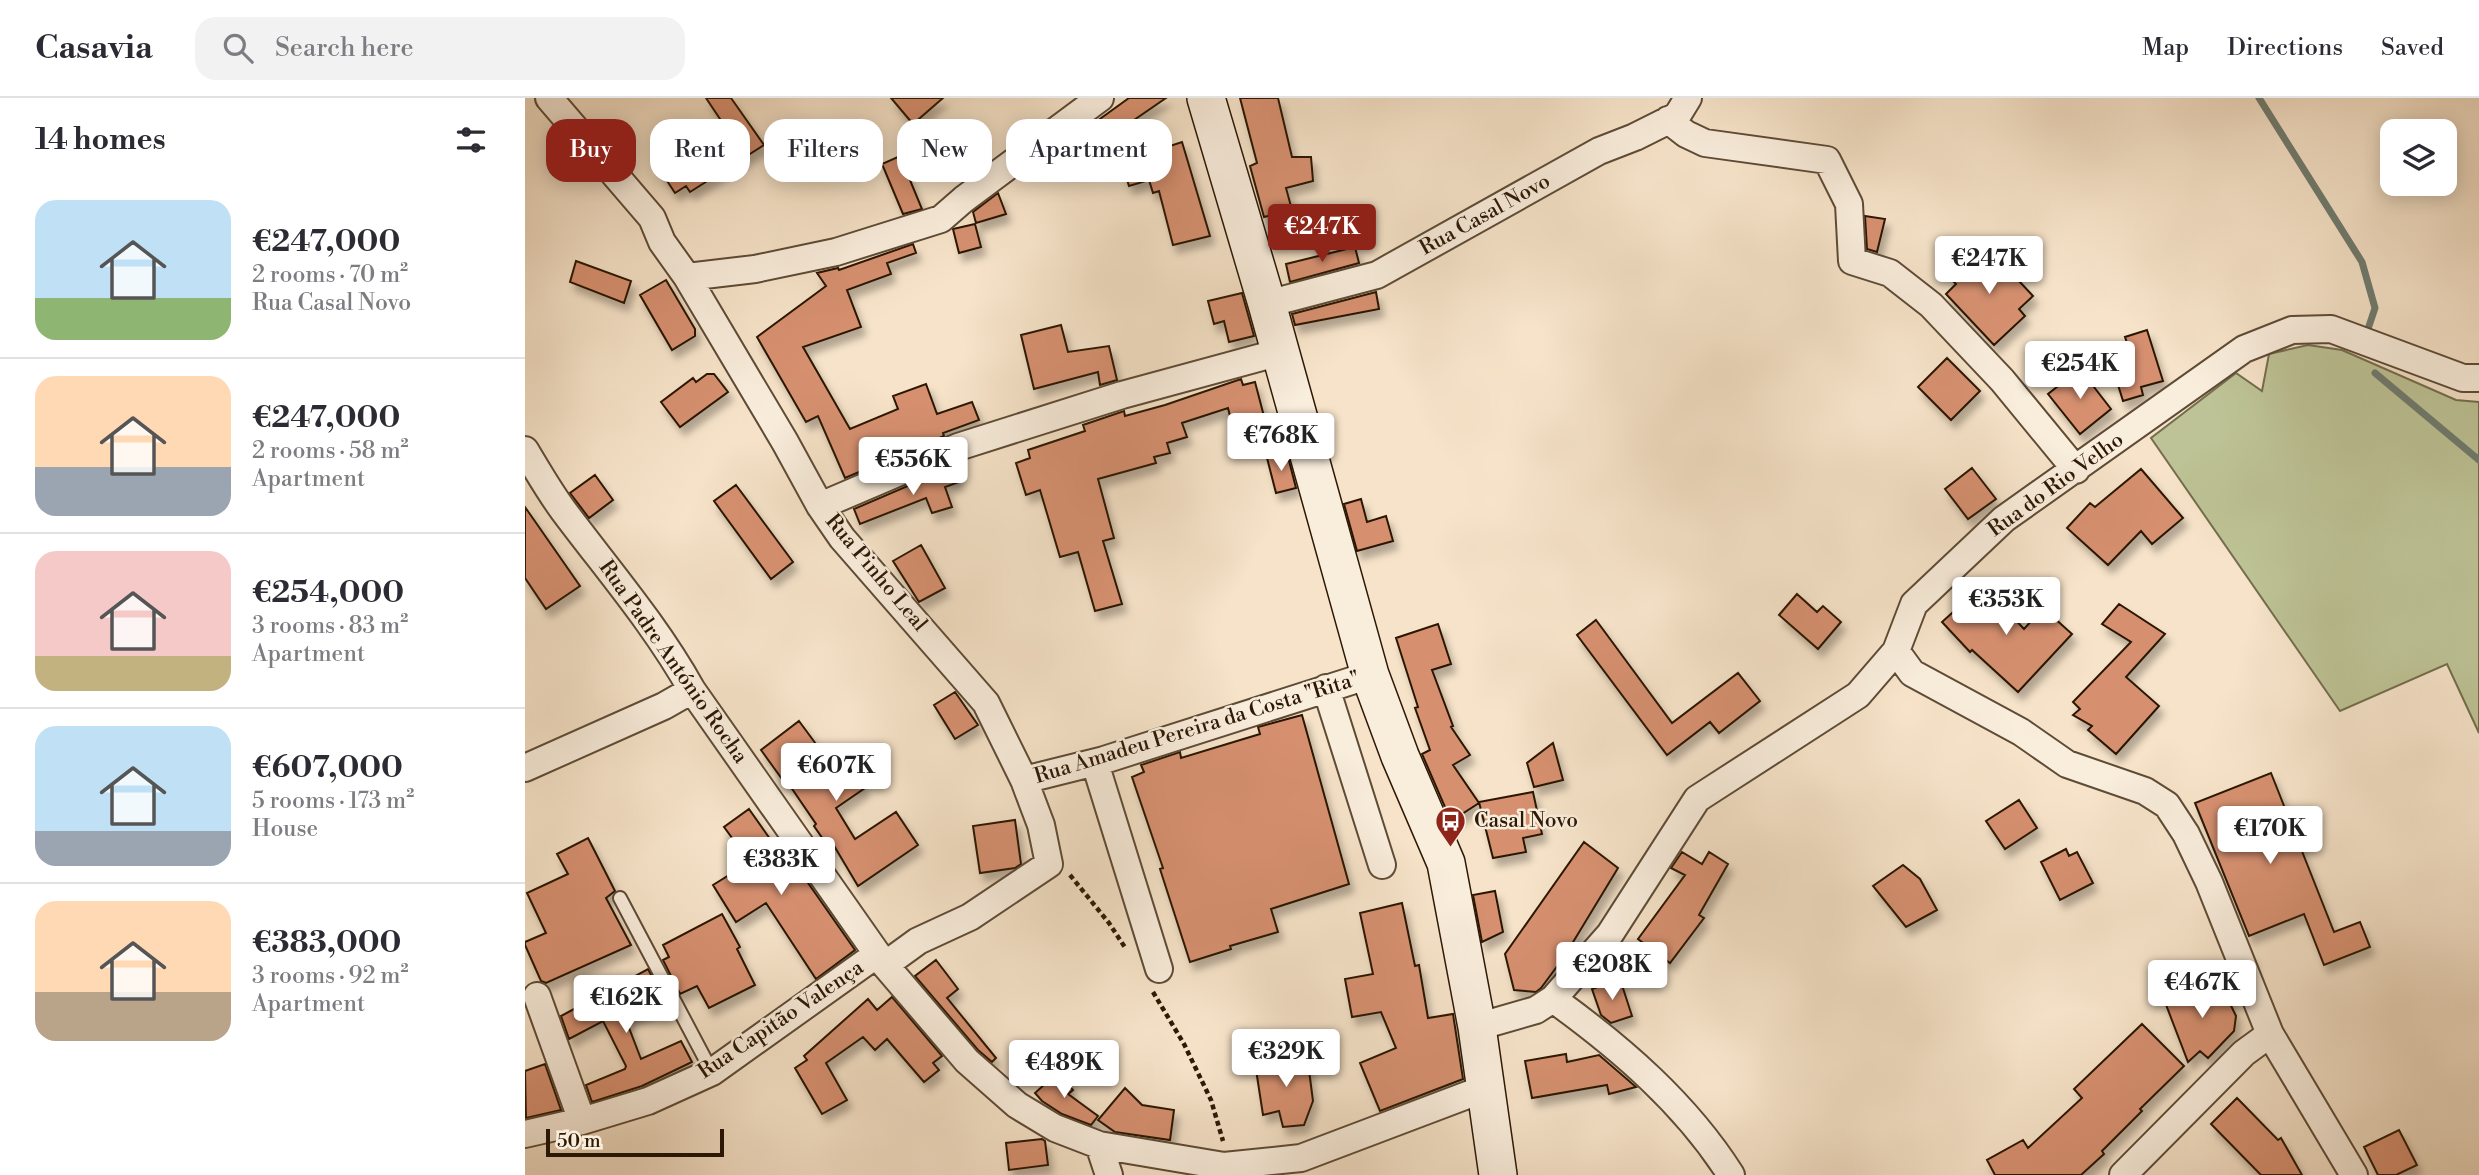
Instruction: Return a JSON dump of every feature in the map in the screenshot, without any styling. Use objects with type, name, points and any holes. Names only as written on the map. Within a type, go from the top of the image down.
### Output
[{"type":"main road","points":[[1206,98],[1267,304],[1370,675],[1400,756],[1446,863],[1477,1027],[1498,1175]]},
{"type":"street","name":"Rua Pinho Leal","points":[[549,98],[652,218],[661,242],[687,277],[820,506],[842,538],[986,703],[1024,780],[1041,825],[1049,864]]},
{"type":"street","points":[[687,277],[755,269],[835,252],[941,219],[1100,98]]},
{"type":"street","name":"Rua Casal Novo","points":[[1267,304],[1377,275],[1599,151],[1677,116],[1688,98]]},
{"type":"street","points":[[1668,120],[1686,134],[1705,143],[1827,160],[1849,204],[1852,261],[1890,273],[1931,305],[2001,380],[2075,470]]},
{"type":"street","name":"Rua do Rio Velho","points":[[1477,1027],[1536,1010],[1553,999],[1610,934],[1697,799],[1858,695],[1896,651],[1914,604],[2004,519],[2244,349],[2293,330],[2331,329],[2463,378],[2479,378]]},
{"type":"street","points":[[820,506],[958,447],[1122,396],[1280,352]]},
{"type":"street","name":"Rua Padre António Rocha","points":[[525,450],[561,508],[624,587],[671,652],[692,690],[881,960],[967,1061],[1017,1105],[1055,1128],[1099,1145],[1224,1166],[1301,1158],[1486,1088]]},
{"type":"street","points":[[1896,651],[1912,673],[2021,732],[2067,764],[2145,791],[2167,805],[2186,834],[2209,882],[2270,1034],[2354,1175]]},
{"type":"street","name":"Rua Amadeu Pereira da Costa \"Rita\"","points":[[1024,780],[1095,763],[1370,675]]},
{"type":"street","points":[[1326,688],[1382,865]]},
{"type":"street","points":[[525,768],[664,706],[692,690]]},
{"type":"street","points":[[1095,763],[1153,981]]},
{"type":"street","points":[[881,960],[970,917],[1049,864]]},
{"type":"street","name":"Rua Capitão Valença","points":[[525,1134],[582,1121],[648,1101],[712,1072],[881,960]]},
{"type":"street","points":[[537,996],[582,1121]]},
{"type":"street","points":[[1553,999],[1605,1038],[1690,1118],[1712,1144],[1731,1175]]},
{"type":"street","points":[[2123,1175],[2244,1053],[2270,1034]]},
{"type":"street","points":[[1099,1145],[1109,1175]]},
{"type":"lane","points":[[620,898],[712,1072]]},
{"type":"path","points":[[1049,864],[1074,877],[1129,955]]},
{"type":"path","points":[[1153,981],[1211,1100],[1225,1145],[1224,1166]]},
{"type":"green space","points":[[2308,345],[2342,350],[2456,400],[2479,402],[2479,733],[2447,664],[2340,711],[2151,438],[2236,373],[2262,391],[2269,354]]},
{"type":"building","points":[[706,98],[731,98],[746,119],[720,119]]},
{"type":"building","points":[[891,98],[943,98],[919,119],[909,119]]},
{"type":"building","points":[[1129,98],[1166,98],[1136,119],[1100,119]]},
{"type":"building","points":[[1240,98],[1278,98],[1292,157],[1311,157],[1313,181],[1286,188],[1292,210],[1264,217],[1250,166],[1257,163]]},
{"type":"building","points":[[750,125],[764,145],[750,154]]},
{"type":"building","points":[[1182,142],[1210,236],[1173,245],[1159,191],[1153,193],[1150,182],[1172,182],[1172,145]]},
{"type":"building","points":[[897,157],[897,182],[911,182],[922,209],[903,214],[883,164]]},
{"type":"building","points":[[668,182],[706,182],[690,192],[686,186],[675,193]]},
{"type":"building","points":[[998,193],[1006,214],[976,223],[973,212]]},
{"type":"building","points":[[1865,216],[1885,219],[1877,252],[1867,249]]},
{"type":"building","points":[[975,224],[981,247],[959,253],[953,229]]},
{"type":"building","points":[[913,244],[916,253],[887,263],[891,274],[847,290],[861,327],[803,347],[850,429],[898,409],[893,396],[926,384],[937,414],[972,402],[979,420],[943,433],[944,436],[845,478],[818,416],[806,422],[757,337],[826,286],[817,273],[838,268],[839,270]]},
{"type":"building","points":[[1355,247],[1359,263],[1290,282],[1286,264]]},
{"type":"building","points":[[1991,251],[2033,296],[2019,309],[2025,316],[1994,345],[1946,294],[1956,284],[1949,277],[1968,259],[1975,266]]},
{"type":"building","points":[[576,261],[631,281],[624,303],[570,282]]},
{"type":"building","points":[[666,280],[695,329],[695,336],[672,350],[640,295]]},
{"type":"building","points":[[1376,292],[1379,309],[1295,325],[1292,314]]},
{"type":"building","points":[[1242,293],[1254,336],[1229,342],[1224,321],[1214,324],[1208,301]]},
{"type":"building","points":[[1061,325],[1068,352],[1109,346],[1117,380],[1100,385],[1098,372],[1034,389],[1021,335]]},
{"type":"building","points":[[2147,330],[2163,381],[2141,387],[2143,395],[2123,401],[2107,349],[2127,343],[2125,337]]},
{"type":"building","points":[[1947,358],[1980,391],[1951,420],[1918,387]]},
{"type":"building","points":[[2080,369],[2111,409],[2080,434],[2048,394]]},
{"type":"building","points":[[707,374],[714,374],[728,392],[680,427],[661,402],[693,378],[696,382]]},
{"type":"building","points":[[1241,379],[1243,385],[1255,382],[1266,424],[1234,432],[1228,408],[1182,423],[1187,437],[1167,443],[1170,453],[1154,457],[1156,463],[1098,479],[1114,538],[1103,541],[1122,604],[1095,611],[1078,552],[1060,557],[1040,490],[1026,495],[1016,463],[1030,458],[1028,450],[1085,431],[1083,425],[1124,411],[1125,416],[1165,405]]},
{"type":"building","points":[[1287,453],[1296,488],[1276,493],[1267,458]]},
{"type":"building","points":[[954,466],[959,482],[945,487],[952,507],[932,513],[926,498],[860,524],[854,509]]},
{"type":"building","points":[[1972,468],[1996,499],[1968,519],[1945,489]]},
{"type":"building","points":[[2141,469],[2183,518],[2152,544],[2141,531],[2108,565],[2067,528],[2090,503],[2095,507]]},
{"type":"building","points":[[595,475],[613,500],[589,518],[570,493]]},
{"type":"building","points":[[736,485],[793,562],[771,579],[714,501]]},
{"type":"building","points":[[1361,499],[1367,522],[1386,516],[1393,541],[1357,551],[1344,504]]},
{"type":"building","points":[[525,507],[580,586],[546,609],[525,578]]},
{"type":"building","points":[[921,545],[945,588],[919,602],[893,561]]},
{"type":"building","points":[[1983,585],[2024,629],[2043,608],[2072,634],[2018,692],[1972,650],[1970,652],[1942,622]]},
{"type":"building","points":[[1797,594],[1817,612],[1823,606],[1841,622],[1818,649],[1779,615]]},
{"type":"building","points":[[2119,604],[2165,634],[2126,677],[2159,706],[2116,754],[2088,730],[2092,726],[2073,715],[2080,709],[2073,702],[2131,642],[2102,624]]},
{"type":"building","points":[[1596,620],[1672,723],[1738,673],[1760,701],[1719,733],[1710,722],[1667,755],[1577,635]]},
{"type":"building","points":[[1438,624],[1451,664],[1432,670],[1453,726],[1451,727],[1470,755],[1453,765],[1479,803],[1451,821],[1422,754],[1430,750],[1415,708],[1418,707],[1396,638]]},
{"type":"building","points":[[955,692],[978,725],[955,739],[934,705]]},
{"type":"building","points":[[1302,715],[1349,884],[1271,909],[1278,932],[1230,946],[1231,949],[1190,962],[1160,869],[1163,868],[1132,777],[1144,772],[1141,765],[1180,752],[1181,758],[1260,734],[1258,727]]},
{"type":"building","points":[[799,721],[827,759],[842,749],[855,768],[851,770],[865,788],[836,808],[855,839],[896,812],[918,845],[858,886],[830,839],[825,842],[784,777],[782,779],[761,750]]},
{"type":"building","points":[[1553,743],[1563,780],[1534,787],[1527,763]]},
{"type":"building","points":[[2271,773],[2334,932],[2360,922],[2370,947],[2324,965],[2304,914],[2249,936],[2195,803]]},
{"type":"building","points":[[1533,792],[1542,834],[1523,838],[1526,852],[1493,858],[1479,802]]},
{"type":"building","points":[[2019,800],[2037,828],[2005,849],[1986,821]]},
{"type":"building","points":[[749,809],[775,846],[780,843],[855,950],[816,979],[766,903],[736,922],[713,885],[750,862],[724,827]]},
{"type":"building","points":[[1015,820],[1021,864],[1015,868],[980,873],[973,826]]},
{"type":"building","points":[[588,838],[615,891],[606,898],[631,945],[546,983],[541,981],[525,945],[525,942],[546,933],[527,893],[568,874],[557,854]]},
{"type":"building","points":[[1584,842],[1618,868],[1564,957],[1541,988],[1536,992],[1514,990],[1505,954]]},
{"type":"building","points":[[2066,849],[2069,856],[2077,852],[2093,883],[2060,900],[2041,862]]},
{"type":"building","points":[[1682,852],[1702,864],[1709,852],[1728,864],[1699,915],[1704,918],[1670,963],[1638,939],[1685,875],[1671,868]]},
{"type":"building","points":[[1903,865],[1920,879],[1937,910],[1906,927],[1873,886]]},
{"type":"building","points":[[1495,891],[1503,932],[1482,942],[1473,895]]},
{"type":"building","points":[[1402,903],[1415,966],[1419,965],[1428,1018],[1453,1014],[1463,1079],[1380,1111],[1360,1063],[1396,1048],[1381,1012],[1352,1017],[1345,979],[1373,974],[1360,913]]},
{"type":"building","points":[[722,914],[740,947],[737,949],[755,985],[709,1008],[697,986],[680,994],[663,960],[669,957],[663,945]]},
{"type":"building","points":[[936,960],[958,989],[947,998],[996,1058],[992,1062],[978,1050],[915,976]]},
{"type":"building","points":[[648,969],[665,1001],[626,1020],[641,1059],[681,1041],[692,1062],[642,1086],[592,1102],[586,1085],[625,1069],[626,1066],[603,1021],[569,1039],[561,1016]]},
{"type":"building","points":[[1620,979],[1632,1016],[1611,1023],[1601,1015],[1592,989]]},
{"type":"building","points":[[2219,981],[2236,1016],[2234,1031],[2208,1058],[2200,1051],[2188,1062],[2165,1002]]},
{"type":"building","points":[[892,997],[942,1056],[933,1063],[939,1070],[924,1082],[887,1039],[875,1050],[863,1037],[826,1063],[847,1100],[822,1114],[795,1068],[807,1060],[804,1056],[868,999],[877,1010]]},
{"type":"building","points":[[2142,1024],[2184,1066],[2140,1109],[2142,1111],[2102,1151],[2104,1154],[2081,1175],[1995,1175],[1987,1160],[2023,1140],[2028,1148],[2082,1098],[2074,1089]]},
{"type":"building","points":[[1566,1054],[1567,1062],[1599,1055],[1636,1087],[1609,1094],[1607,1085],[1532,1098],[1525,1061]]},
{"type":"building","points":[[1307,1055],[1313,1101],[1304,1125],[1283,1127],[1279,1111],[1263,1115],[1255,1063]]},
{"type":"building","points":[[545,1064],[561,1110],[526,1118],[525,1071]]},
{"type":"building","points":[[1058,1072],[1073,1090],[1068,1094],[1098,1116],[1091,1125],[1062,1114],[1035,1093]]},
{"type":"building","points":[[1125,1088],[1142,1105],[1174,1110],[1170,1140],[1115,1132],[1098,1120]]},
{"type":"building","points":[[2237,1098],[2278,1140],[2281,1138],[2302,1175],[2261,1175],[2211,1124]]},
{"type":"building","points":[[2399,1130],[2417,1165],[2396,1175],[2378,1175],[2364,1147]]},
{"type":"building","points":[[1042,1139],[1045,1141],[1048,1165],[1009,1170],[1006,1143]]},
{"type":"waterway","points":[[2259,98],[2362,262],[2375,308],[2368,329]]},
{"type":"waterway","points":[[2375,373],[2479,460]]},
{"type":"place","name":"Casal Novo","points":[[1451,848]]}]
